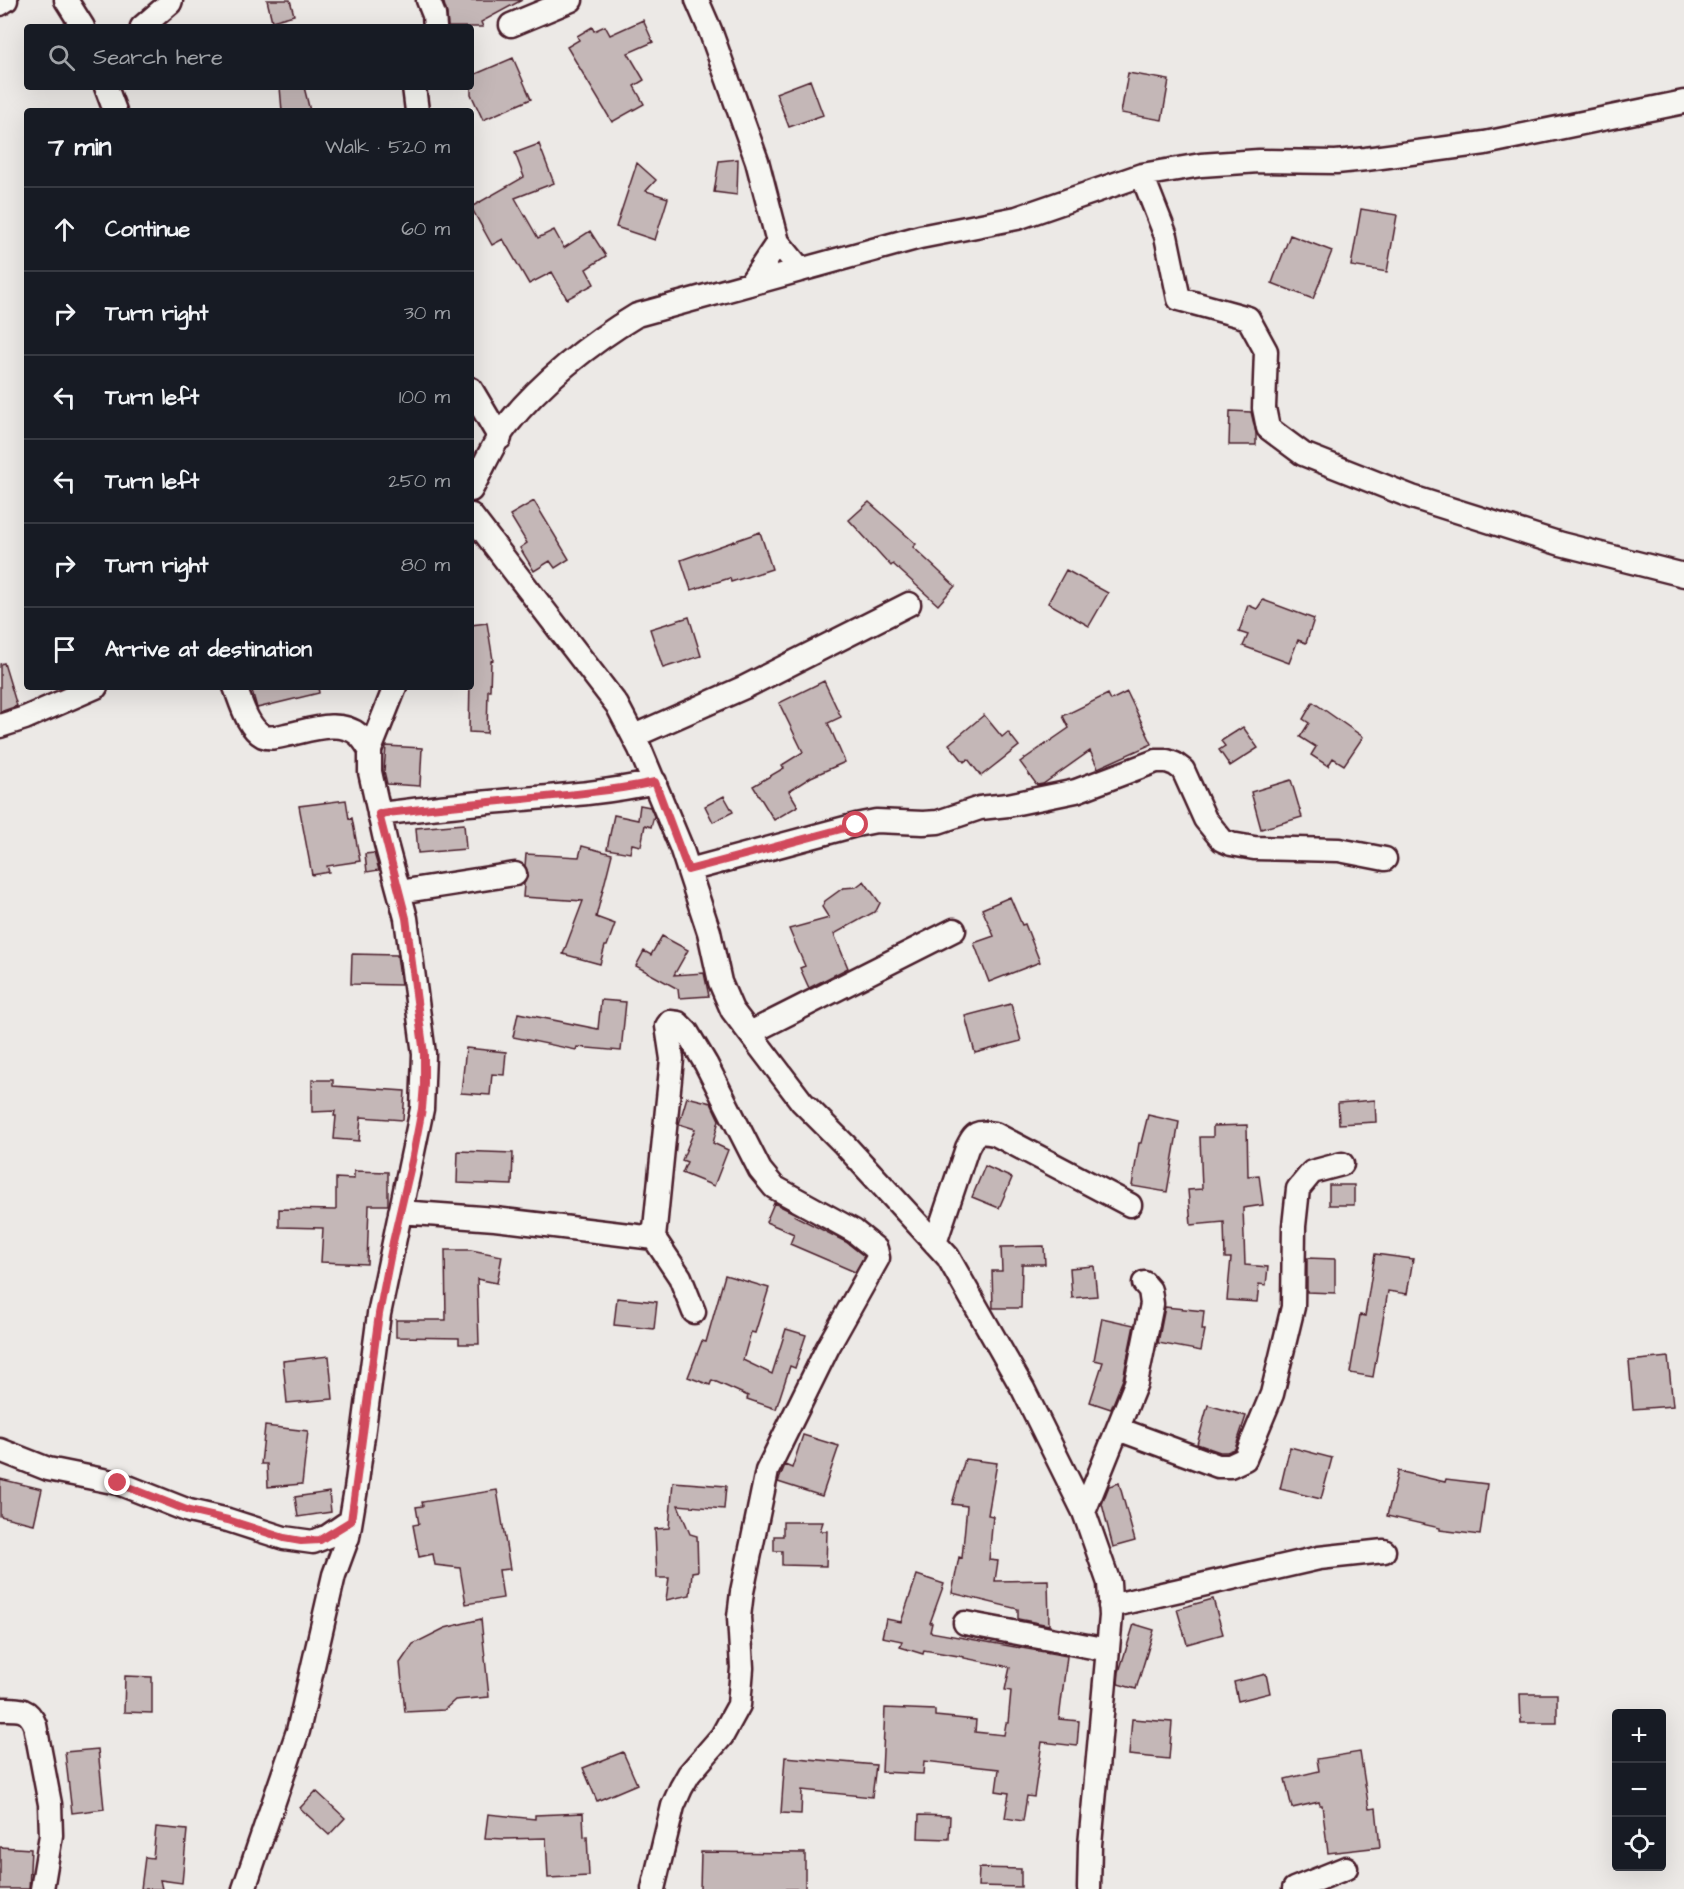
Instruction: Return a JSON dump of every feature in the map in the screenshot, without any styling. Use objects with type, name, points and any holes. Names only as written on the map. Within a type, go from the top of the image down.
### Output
[{"type":"street","points":[[0,4],[6,0]]},
{"type":"street","points":[[66,0],[81,24]]},
{"type":"street","points":[[145,24],[171,0]]},
{"type":"street","points":[[428,0],[435,24]]},
{"type":"street","points":[[512,25],[572,0]]},
{"type":"street","points":[[697,0],[757,161],[778,242],[801,270]]},
{"type":"street","points":[[107,90],[114,108]]},
{"type":"street","points":[[414,90],[417,108]]},
{"type":"street","points":[[474,485],[505,427],[537,393],[617,327],[637,315],[920,237],[1017,218],[1142,175],[1201,165],[1259,161],[1327,162],[1366,159],[1485,143],[1684,102]]},
{"type":"street","points":[[1142,175],[1166,236],[1179,299],[1248,318],[1266,351],[1264,408],[1269,428],[1303,454],[1423,501],[1561,544],[1684,575]]},
{"type":"street","points":[[750,284],[778,242]]},
{"type":"street","points":[[474,394],[500,438]]},
{"type":"street","points":[[474,519],[617,705],[634,736],[655,782],[688,870],[709,932],[725,996],[732,1010],[802,1102],[948,1257],[1023,1389],[1084,1512],[1109,1583],[1110,1606],[1090,1845],[1089,1889]]},
{"type":"street","points":[[634,736],[745,687],[909,604]]},
{"type":"street","points":[[0,726],[25,718],[89,690]]},
{"type":"street","points":[[236,690],[247,717],[263,736],[272,738],[322,728],[342,727],[360,735],[370,750]]},
{"type":"street","points":[[244,1889],[298,1731],[334,1575],[342,1558],[351,1521],[379,1314],[422,1109],[424,1054],[406,918],[370,772],[370,750],[394,690]]},
{"type":"street","points":[[688,870],[856,825],[876,821],[938,822],[980,808],[1008,805],[1076,791],[1156,761],[1175,764],[1183,770],[1205,819],[1222,840],[1231,844],[1254,848],[1339,850],[1385,859]]},
{"type":"street","points":[[379,814],[577,795],[620,790],[655,782]]},
{"type":"street","points":[[399,892],[515,874]]},
{"type":"street","points":[[750,1034],[954,930]]},
{"type":"street","points":[[653,1889],[673,1806],[681,1788],[688,1774],[722,1736],[739,1705],[742,1668],[740,1617],[742,1592],[767,1471],[828,1347],[878,1258],[876,1249],[854,1231],[774,1187],[760,1170],[706,1064],[687,1032],[678,1023],[670,1022],[667,1026],[672,1059],[654,1238],[680,1277],[694,1312]]},
{"type":"street","points":[[935,1243],[967,1148],[974,1135],[981,1132],[995,1134],[1130,1205]]},
{"type":"street","points":[[1119,1429],[1218,1466],[1230,1466],[1245,1459],[1272,1394],[1293,1307],[1294,1226],[1299,1189],[1312,1172],[1342,1164]]},
{"type":"street","points":[[400,1212],[495,1219],[654,1238]]},
{"type":"street","points":[[1084,1512],[1136,1383],[1152,1304],[1150,1290],[1144,1283]]},
{"type":"street","points":[[0,1450],[48,1469],[118,1483],[189,1511],[228,1520],[284,1538],[313,1542],[328,1536],[351,1521]]},
{"type":"street","points":[[1110,1606],[1319,1558],[1384,1551]]},
{"type":"street","points":[[965,1623],[1108,1650]]},
{"type":"street","points":[[0,1710],[23,1710],[31,1716],[35,1725],[50,1804],[51,1835],[42,1889]]},
{"type":"street","points":[[1294,1889],[1346,1868]]},
{"type":"building","points":[[267,0],[290,0],[294,15],[272,21]]},
{"type":"building","points":[[443,0],[522,0],[481,22],[483,27],[474,27],[474,24],[448,24]]},
{"type":"building","points":[[643,20],[653,42],[628,53],[644,80],[634,86],[644,104],[612,122],[567,47],[579,40],[577,36],[592,27],[594,31],[605,26],[610,35]]},
{"type":"building","points":[[513,58],[531,99],[483,120],[471,94],[471,90],[474,90],[474,75]]},
{"type":"building","points":[[1128,73],[1169,80],[1162,120],[1121,113]]},
{"type":"building","points":[[810,80],[823,115],[789,127],[776,93]]},
{"type":"building","points":[[280,90],[305,90],[309,108],[282,108]]},
{"type":"building","points":[[539,144],[554,183],[515,198],[538,238],[554,230],[564,248],[590,231],[606,256],[586,269],[594,284],[567,299],[552,272],[529,284],[503,239],[492,245],[474,212],[474,205],[524,177],[515,153]]},
{"type":"building","points":[[738,159],[737,195],[714,192],[719,161]]},
{"type":"building","points":[[637,163],[656,180],[646,191],[668,198],[655,240],[616,227]]},
{"type":"building","points":[[1361,209],[1397,215],[1387,272],[1351,266]]},
{"type":"building","points":[[1290,235],[1332,251],[1313,299],[1272,283]]},
{"type":"building","points":[[1230,411],[1251,412],[1256,445],[1229,445]]},
{"type":"building","points":[[534,501],[569,559],[555,568],[550,561],[534,571],[520,548],[527,543],[510,515]]},
{"type":"building","points":[[869,502],[916,544],[913,547],[955,586],[938,605],[893,564],[891,566],[849,520]]},
{"type":"building","points":[[760,532],[772,569],[731,582],[730,578],[691,590],[681,560]]},
{"type":"building","points":[[1066,570],[1108,593],[1089,626],[1048,603]]},
{"type":"building","points":[[1263,600],[1314,619],[1306,643],[1298,640],[1289,663],[1243,646],[1248,635],[1239,632],[1248,605],[1257,609]]},
{"type":"building","points":[[689,617],[701,656],[663,668],[650,629]]},
{"type":"building","points":[[487,623],[493,660],[491,661],[490,690],[488,690],[487,733],[469,732],[470,690],[474,690],[474,625]]},
{"type":"building","points":[[4,663],[17,706],[0,712],[0,664]]},
{"type":"building","points":[[824,681],[841,717],[828,723],[845,762],[811,777],[789,791],[798,806],[774,820],[753,786],[784,768],[782,765],[803,752],[779,703]]},
{"type":"building","points":[[252,690],[318,690],[319,693],[257,708]]},
{"type":"building","points":[[1127,692],[1152,744],[1098,768],[1090,751],[1043,784],[1037,785],[1020,762],[1069,728],[1063,716],[1108,694],[1111,700]]},
{"type":"building","points":[[1313,702],[1363,737],[1344,765],[1333,758],[1328,766],[1311,755],[1316,747],[1300,737],[1309,723],[1303,719]]},
{"type":"building","points":[[984,715],[1002,737],[1008,732],[1019,746],[981,776],[968,759],[964,762],[949,744]]},
{"type":"building","points":[[1243,727],[1258,748],[1230,766],[1219,750],[1225,746],[1221,741]]},
{"type":"building","points":[[386,746],[422,748],[420,786],[387,784],[384,771]]},
{"type":"building","points":[[1291,780],[1302,817],[1261,829],[1251,792]]},
{"type":"building","points":[[724,796],[733,812],[713,822],[705,806]]},
{"type":"building","points":[[346,800],[349,819],[352,818],[360,861],[327,866],[329,872],[312,875],[299,806]]},
{"type":"building","points":[[640,805],[650,807],[654,816],[651,827],[645,825],[641,846],[632,844],[630,853],[607,849],[614,815],[638,820]]},
{"type":"building","points":[[464,824],[466,849],[418,853],[416,828]]},
{"type":"building","points":[[582,846],[612,854],[596,917],[615,924],[600,964],[563,954],[583,901],[523,897],[528,873],[525,866],[526,854],[579,857]]},
{"type":"building","points":[[374,853],[379,870],[367,872],[365,854]]},
{"type":"building","points":[[864,881],[880,903],[876,911],[834,934],[848,968],[809,988],[800,968],[805,966],[789,929],[829,918],[822,907],[825,901],[843,888],[856,887]]},
{"type":"building","points":[[1010,897],[1022,925],[1025,924],[1040,962],[989,982],[974,943],[994,936],[982,909]]},
{"type":"building","points":[[662,936],[688,950],[674,975],[704,973],[709,996],[679,998],[678,989],[636,966],[644,951],[651,955]]},
{"type":"building","points":[[352,954],[397,955],[401,985],[351,984]]},
{"type":"building","points":[[601,1000],[626,1002],[621,1051],[577,1047],[576,1050],[513,1037],[518,1013],[598,1029]]},
{"type":"building","points":[[1011,1004],[1021,1041],[975,1053],[965,1016]]},
{"type":"building","points":[[466,1048],[506,1052],[504,1075],[492,1074],[490,1095],[461,1093]]},
{"type":"building","points":[[312,1080],[333,1080],[333,1086],[405,1091],[403,1120],[361,1117],[359,1141],[334,1139],[335,1111],[312,1112]]},
{"type":"building","points":[[687,1097],[711,1103],[719,1120],[713,1143],[728,1150],[714,1186],[682,1173],[687,1162],[682,1160],[695,1129],[679,1124]]},
{"type":"building","points":[[1375,1100],[1376,1122],[1339,1124],[1338,1103]]},
{"type":"building","points":[[1148,1115],[1179,1122],[1167,1192],[1132,1186],[1139,1143],[1141,1143]]},
{"type":"building","points":[[1247,1125],[1248,1176],[1259,1175],[1263,1205],[1243,1208],[1245,1265],[1268,1267],[1266,1285],[1259,1284],[1257,1302],[1227,1300],[1231,1258],[1225,1258],[1224,1222],[1191,1225],[1188,1190],[1202,1189],[1200,1137],[1213,1137],[1213,1126]]},
{"type":"building","points":[[458,1151],[513,1153],[512,1185],[457,1183]]},
{"type":"building","points":[[985,1166],[1012,1178],[999,1208],[972,1197]]},
{"type":"building","points":[[354,1171],[388,1172],[388,1205],[369,1205],[367,1264],[321,1262],[323,1228],[279,1227],[279,1209],[336,1210],[336,1178],[354,1179]]},
{"type":"building","points":[[1329,1185],[1354,1185],[1354,1205],[1329,1205]]},
{"type":"building","points":[[774,1203],[846,1242],[864,1256],[855,1272],[790,1244],[794,1234],[766,1222]]},
{"type":"building","points":[[1044,1246],[1045,1264],[1022,1264],[1021,1308],[993,1308],[992,1271],[1002,1271],[1001,1247]]},
{"type":"building","points":[[445,1250],[471,1250],[502,1256],[497,1283],[477,1279],[479,1344],[459,1344],[459,1338],[396,1337],[396,1320],[446,1320]]},
{"type":"building","points":[[1375,1254],[1413,1259],[1407,1294],[1388,1291],[1373,1377],[1350,1373],[1360,1315],[1365,1316]]},
{"type":"building","points":[[1307,1258],[1335,1259],[1335,1293],[1307,1292]]},
{"type":"building","points":[[1094,1266],[1097,1296],[1072,1298],[1070,1268]]},
{"type":"building","points":[[725,1275],[769,1288],[755,1333],[751,1332],[743,1360],[772,1374],[786,1329],[806,1335],[795,1368],[790,1366],[776,1409],[747,1399],[748,1396],[712,1380],[710,1385],[688,1377],[702,1341],[706,1342]]},
{"type":"building","points":[[617,1298],[657,1302],[654,1329],[614,1325]]},
{"type":"building","points":[[1165,1307],[1204,1311],[1202,1330],[1205,1330],[1201,1351],[1158,1343]]},
{"type":"building","points":[[1102,1318],[1134,1325],[1123,1379],[1111,1409],[1090,1402],[1103,1362],[1094,1360]]},
{"type":"building","points":[[329,1356],[333,1399],[287,1403],[283,1361]]},
{"type":"building","points":[[1668,1357],[1673,1406],[1633,1409],[1629,1361]]},
{"type":"building","points":[[1208,1405],[1246,1416],[1235,1449],[1220,1452],[1197,1444]]},
{"type":"building","points":[[265,1426],[308,1431],[302,1484],[268,1487],[267,1464],[261,1464]]},
{"type":"building","points":[[803,1435],[839,1446],[822,1496],[778,1482],[785,1465],[792,1468]]},
{"type":"building","points":[[1290,1447],[1332,1458],[1321,1499],[1280,1489]]},
{"type":"building","points":[[965,1459],[997,1463],[988,1515],[993,1516],[989,1560],[998,1561],[995,1581],[1048,1580],[1049,1625],[1018,1619],[1018,1609],[952,1593],[959,1557],[962,1558],[967,1506],[952,1504]]},
{"type":"building","points":[[1398,1471],[1445,1482],[1446,1479],[1487,1484],[1480,1535],[1440,1530],[1440,1528],[1387,1516]]},
{"type":"building","points":[[0,1479],[42,1489],[34,1524],[0,1516]]},
{"type":"building","points":[[673,1482],[726,1486],[724,1509],[678,1505],[690,1534],[697,1536],[698,1571],[692,1572],[690,1595],[666,1600],[669,1578],[657,1578],[655,1529],[669,1528]]},
{"type":"building","points":[[1119,1483],[1135,1541],[1113,1547],[1102,1504],[1109,1486]]},
{"type":"building","points":[[497,1490],[510,1569],[499,1570],[503,1598],[466,1604],[460,1568],[435,1565],[433,1554],[419,1557],[413,1525],[419,1524],[416,1507],[423,1506],[422,1502]]},
{"type":"building","points":[[329,1492],[331,1512],[298,1517],[295,1497]]},
{"type":"building","points":[[783,1522],[823,1522],[820,1531],[827,1531],[826,1566],[782,1565],[782,1551],[774,1551],[774,1536],[783,1536]]},
{"type":"building","points":[[917,1575],[944,1584],[930,1623],[932,1623],[930,1632],[1067,1656],[1059,1719],[1079,1721],[1077,1746],[1042,1742],[1034,1797],[1027,1796],[1023,1821],[1005,1818],[1009,1793],[996,1791],[999,1769],[924,1761],[923,1774],[882,1772],[885,1708],[935,1710],[935,1716],[976,1720],[975,1732],[1004,1735],[1006,1723],[1008,1723],[1011,1691],[1005,1690],[1010,1667],[924,1650],[923,1654],[900,1647],[902,1641],[882,1637],[886,1619],[901,1622]]},
{"type":"building","points":[[1213,1599],[1223,1634],[1187,1644],[1177,1609]]},
{"type":"building","points":[[481,1619],[489,1697],[455,1700],[444,1710],[405,1712],[400,1663],[413,1644],[445,1628]]},
{"type":"building","points":[[1134,1624],[1154,1630],[1136,1689],[1118,1684],[1119,1672]]},
{"type":"building","points":[[1266,1674],[1270,1693],[1238,1701],[1234,1682]]},
{"type":"building","points":[[125,1676],[152,1677],[152,1713],[124,1712]]},
{"type":"building","points":[[1520,1694],[1557,1694],[1557,1723],[1521,1723]]},
{"type":"building","points":[[1132,1719],[1172,1722],[1169,1759],[1129,1755]]},
{"type":"building","points":[[98,1749],[104,1809],[72,1813],[65,1752]]},
{"type":"building","points":[[623,1752],[637,1784],[597,1801],[583,1768]]},
{"type":"building","points":[[1360,1752],[1369,1809],[1376,1808],[1380,1847],[1328,1853],[1322,1805],[1319,1802],[1292,1808],[1285,1779],[1319,1771],[1317,1759]]},
{"type":"building","points":[[785,1757],[876,1765],[872,1797],[802,1790],[801,1814],[781,1813]]},
{"type":"building","points":[[316,1791],[345,1818],[329,1835],[300,1808]]},
{"type":"building","points":[[583,1813],[584,1837],[587,1836],[589,1876],[548,1878],[546,1838],[485,1838],[488,1814],[535,1819],[535,1815]]},
{"type":"building","points":[[919,1815],[950,1816],[949,1839],[918,1838]]},
{"type":"building","points":[[156,1827],[187,1830],[182,1883],[160,1880],[162,1889],[141,1889],[145,1857],[153,1858]]},
{"type":"building","points":[[0,1847],[31,1849],[29,1889],[0,1889]]},
{"type":"building","points":[[701,1852],[805,1853],[805,1889],[700,1889]]},
{"type":"building","points":[[979,1868],[1021,1869],[1021,1887],[978,1886]]},
{"type":"route","points":[[118,1483],[189,1511],[301,1541],[320,1540],[351,1521],[379,1314],[412,1161],[422,1109],[424,1084],[424,1054],[406,918],[379,814],[577,795],[620,790],[655,782],[681,846],[688,870],[856,825]]}]
